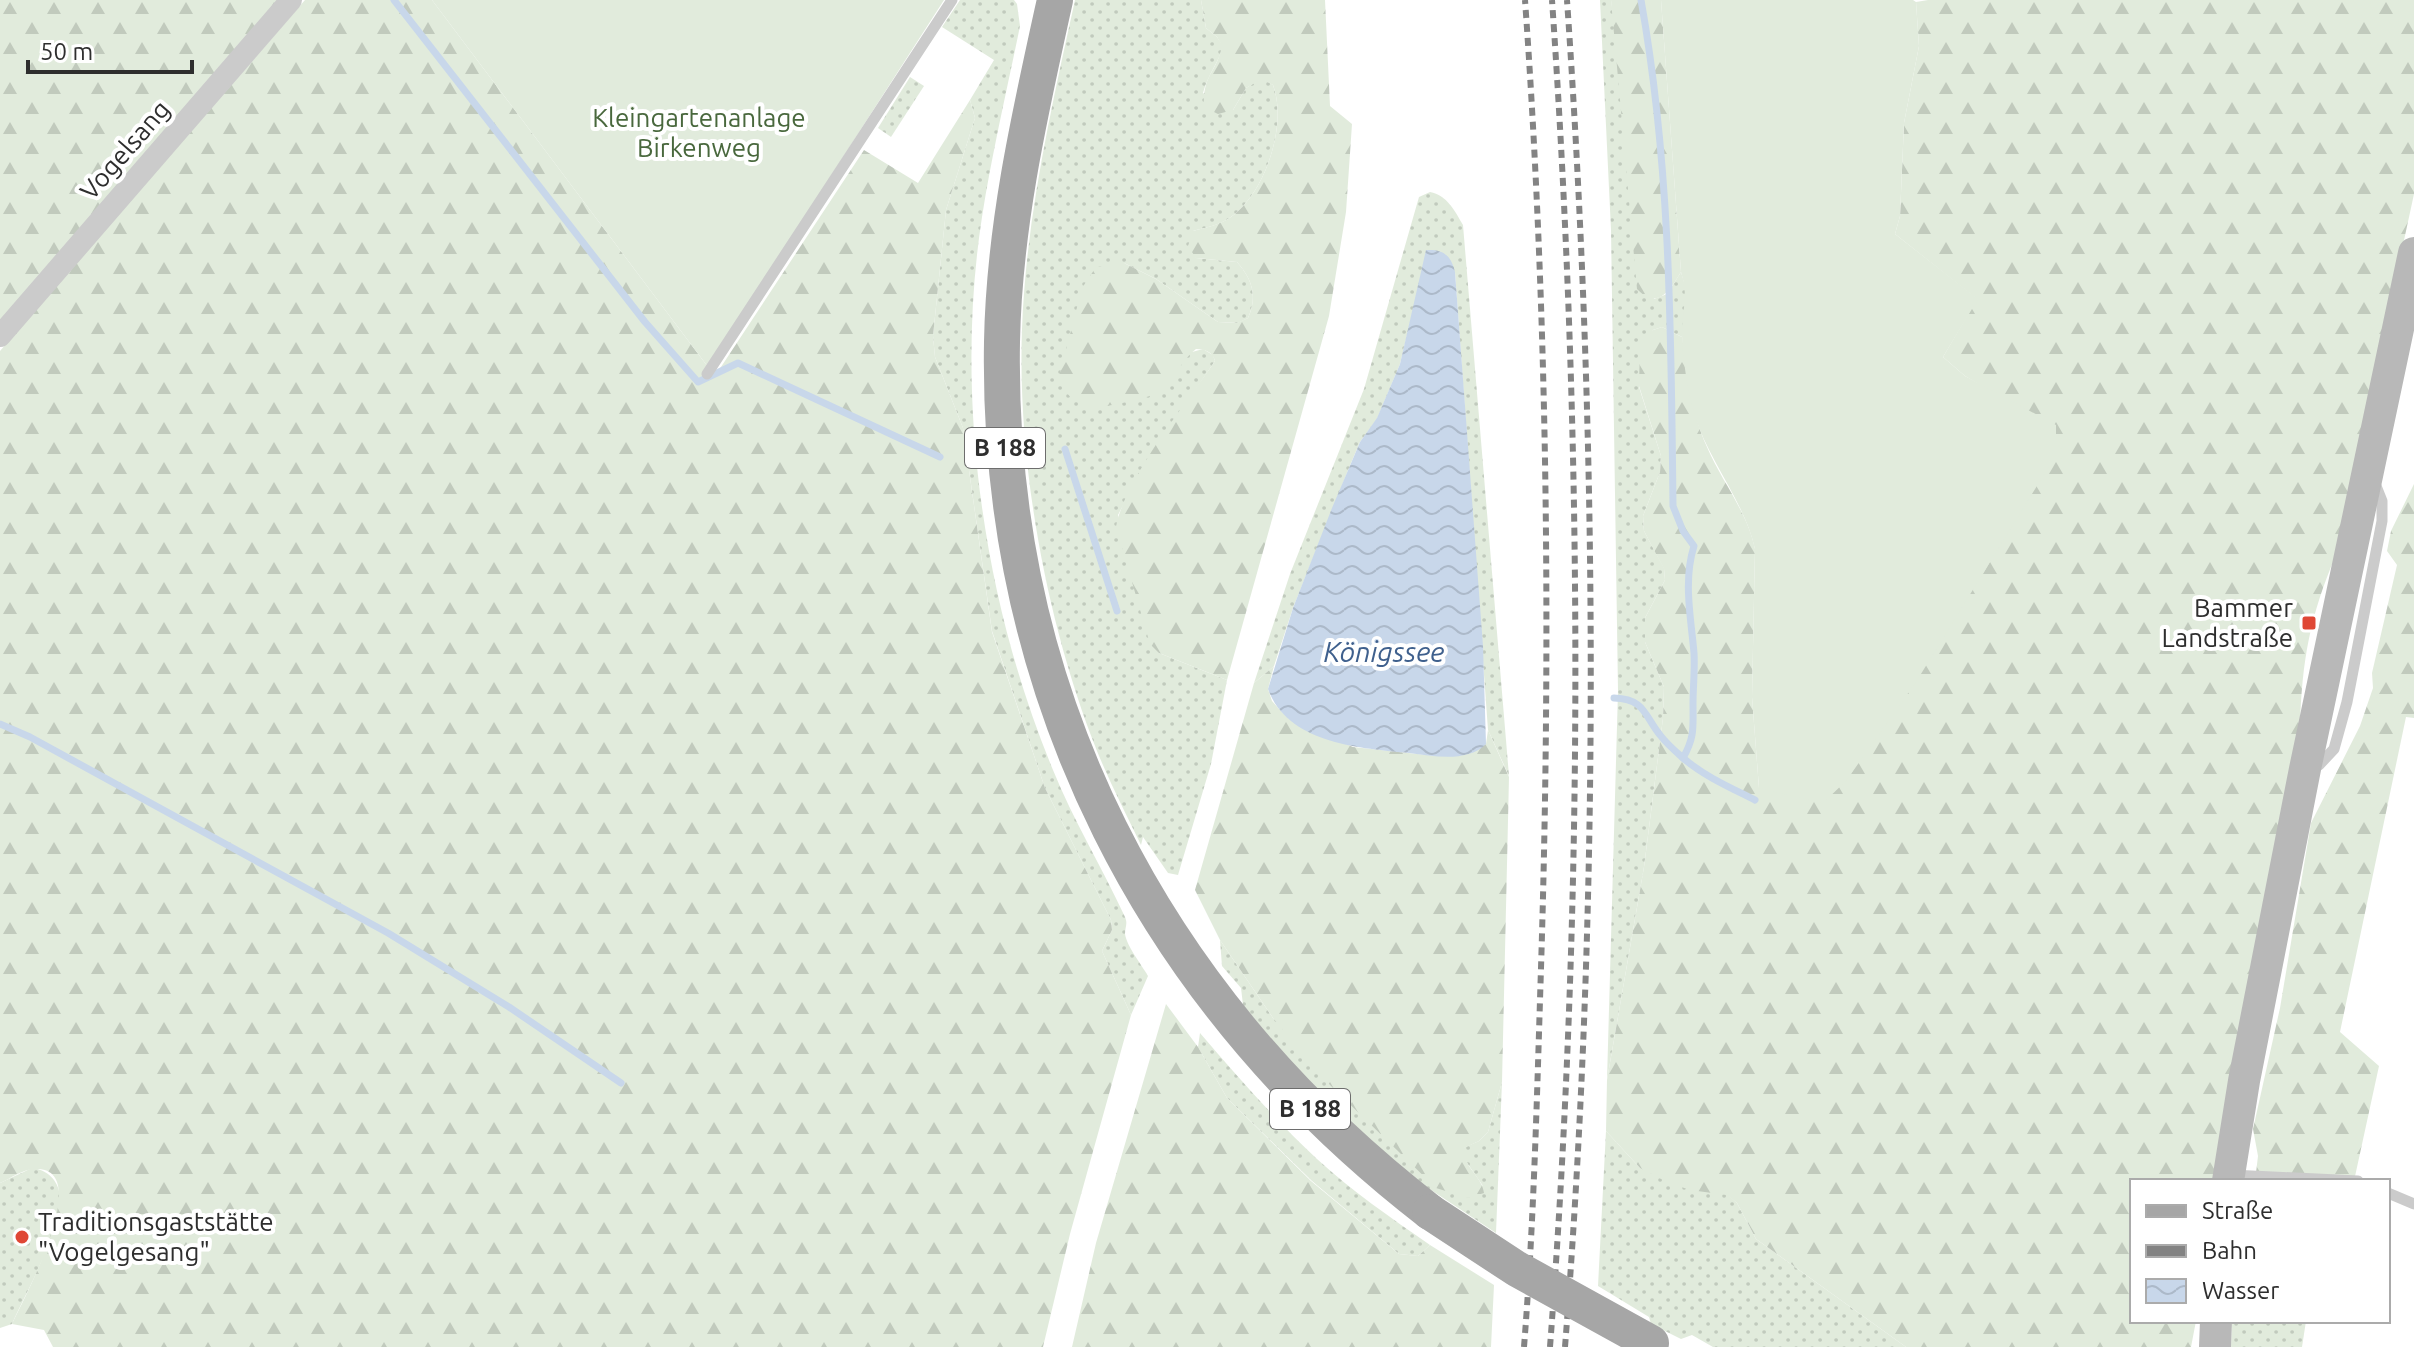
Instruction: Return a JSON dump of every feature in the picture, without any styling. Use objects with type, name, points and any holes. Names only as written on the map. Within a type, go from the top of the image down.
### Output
[{"type":"main road","name":"B 188","points":[[1055,0],[1025,140],[1008,250],[1002,376],[1008,477],[1029,605],[1055,696],[1084,774],[1135,878],[1170,936],[1207,989],[1300,1098],[1378,1171],[1430,1212],[1517,1269],[1654,1345]]},
{"type":"main road","points":[[2229,1178],[2244,1081],[2305,769],[2413,261]]},
{"type":"main road","points":[[2215,1347],[2216,1323]]},
{"type":"street","name":"Vogelsang","points":[[0,336],[291,0]]},
{"type":"lane","points":[[707,374],[952,0]]},
{"type":"lane","points":[[2229,1178],[2272,1179]]},
{"type":"lane","points":[[2390,1194],[2414,1204]]},
{"type":"green space","points":[[0,0],[279,0],[0,322]]},
{"type":"green space","points":[[305,0],[432,0],[708,367],[717,373],[864,150],[918,183],[970,100],[975,118],[946,210],[933,336],[935,357],[963,428],[992,632],[1045,788],[1111,920],[1112,930],[1102,951],[1131,1015],[1070,1234],[1043,1347],[53,1347],[44,1330],[12,1324],[50,1237],[59,1188],[52,1174],[34,1169],[0,1183],[0,351]]},
{"type":"green space","name":"Kleingartenanlage Birkenweg","points":[[432,0],[944,0],[708,367]]},
{"type":"green space","points":[[960,0],[1014,0],[1020,26],[986,193],[974,286],[971,356],[974,427],[992,569],[1008,638],[1053,770],[1125,917],[1125,934],[1129,944],[1148,976],[1131,1015],[1102,951],[1112,930],[1111,920],[1045,788],[992,631],[963,428],[935,357],[933,336],[946,210],[975,118],[970,100],[994,60],[942,27]]},
{"type":"green space","points":[[1075,0],[1201,0],[1206,28],[1223,46],[1203,93],[1233,110],[1246,88],[1262,78],[1273,85],[1277,101],[1278,119],[1270,158],[1253,194],[1228,219],[1193,231],[1196,258],[1237,262],[1246,275],[1253,295],[1248,318],[1238,323],[1218,322],[1156,279],[1124,263],[1192,352],[1203,349],[1213,355],[1215,361],[1144,465],[1118,515],[1159,653],[1227,680],[1211,764],[1178,875],[1168,873],[1143,837],[1141,845],[1097,751],[1063,651],[1030,489],[1022,381],[1024,287],[1041,164]]},
{"type":"green space","points":[[1201,0],[1325,0],[1330,106],[1352,124],[1346,212],[1329,316],[1227,680],[1159,653],[1150,644],[1116,527],[1121,508],[1143,465],[1215,361],[1214,358],[1208,352],[1196,349],[1160,391],[1108,406],[1079,403],[1064,389],[1059,377],[1082,288],[1096,267],[1124,263],[1156,279],[1218,322],[1237,323],[1248,318],[1253,302],[1252,288],[1237,262],[1196,258],[1188,246],[1193,231],[1228,219],[1253,194],[1270,158],[1278,119],[1277,101],[1273,85],[1262,79],[1246,88],[1233,110],[1218,114],[1204,107],[1207,80],[1222,46],[1206,28]]},
{"type":"green space","points":[[1600,0],[1611,0],[1654,299],[1667,294],[1681,272],[1687,292],[1682,337],[1662,327],[1653,330],[1639,387],[1661,456],[1660,472],[1643,516],[1644,531],[1664,568],[1665,580],[1645,618],[1645,642],[1664,687],[1663,718],[1644,867],[1607,1080],[1618,691],[1611,230]]},
{"type":"green space","points":[[1611,0],[1661,0],[1681,272],[1668,291],[1657,298],[1644,295],[1637,289]]},
{"type":"green space","points":[[1661,0],[1916,2],[1919,46],[1904,123],[1900,216],[1895,234],[1978,299],[1943,357],[1965,376],[2056,425],[2056,455],[1916,682],[1846,781],[1823,803],[1759,788],[1752,697],[1755,549],[1743,514],[1700,431],[1684,363],[1682,324],[1685,289],[1681,272]]},
{"type":"green space","points":[[2414,0],[2414,194],[2336,555],[2309,639],[2300,726],[2216,1179],[2130,1179],[2130,1323],[2196,1323],[2191,1347],[1906,1347],[1756,1239],[1737,1203],[1727,1195],[1690,1190],[1640,1168],[1606,1131],[1607,1080],[1644,867],[1663,718],[1664,687],[1645,642],[1645,618],[1665,580],[1664,569],[1644,531],[1643,516],[1660,472],[1661,456],[1639,386],[1640,348],[1653,330],[1662,327],[1682,337],[1697,420],[1713,460],[1740,509],[1755,549],[1752,697],[1759,788],[1990,391],[1965,376],[1943,357],[1977,299],[1895,234],[1900,216],[1904,123],[1919,46],[1916,2]]},
{"type":"green space","points":[[910,77],[924,86],[891,137],[878,128]]},
{"type":"green space","points":[[1430,192],[1446,200],[1463,225],[1509,776],[1488,730],[1455,272],[1414,306],[1400,364],[1377,419],[1360,442],[1351,463],[1293,608],[1274,666],[1254,683],[1290,574],[1364,389],[1419,197]]},
{"type":"green space","points":[[2414,484],[2414,718],[2406,717],[2340,1032],[2379,1066],[2354,1179],[2255,1179],[2258,1156],[2253,1129],[2280,1008],[2311,823],[2360,726],[2373,688],[2372,673],[2397,565],[2387,551],[2391,531]]},
{"type":"green space","points":[[1274,666],[1268,689],[1272,701],[1289,719],[1353,747],[1436,756],[1486,744],[1488,730],[1509,777],[1502,1082],[1488,1132],[1479,1141],[1464,1148],[1466,1160],[1484,1193],[1468,1198],[1436,1188],[1330,1085],[1273,1018],[1220,940],[1195,890],[1254,683]]},
{"type":"green space","points":[[1220,940],[1273,1018],[1483,1186],[1463,1157],[1463,1148],[1479,1141],[1488,1132],[1502,1082],[1496,1233],[1410,1176],[1350,1124],[1297,1071],[1243,1005],[1241,988],[1222,966]]},
{"type":"green space","points":[[1166,1004],[1198,1047],[1227,1098],[1311,1181],[1399,1254],[1418,1256],[1430,1245],[1494,1285],[1491,1347],[1072,1347],[1096,1243]]},
{"type":"green space","points":[[1200,1033],[1271,1113],[1317,1159],[1430,1245],[1418,1256],[1399,1254],[1312,1181],[1227,1098],[1198,1047]]},
{"type":"green space","points":[[1606,1131],[1640,1168],[1727,1194],[1737,1203],[1756,1239],[1906,1347],[1713,1347],[1692,1335],[1681,1339],[1651,1324],[1649,1317],[1598,1286]]},
{"type":"green space","points":[[32,1168],[47,1173],[54,1180],[59,1190],[60,1209],[50,1242],[12,1324],[0,1328],[0,1183]]},
{"type":"green space","points":[[2232,1323],[2306,1323],[2302,1347],[2231,1347]]},
{"type":"water","name":"Königssee","points":[[1426,250],[1445,254],[1455,272],[1483,646],[1486,744],[1469,754],[1450,757],[1369,749],[1328,740],[1292,722],[1278,707],[1268,689],[1293,608],[1332,508],[1360,442],[1377,418],[1400,364]]},
{"type":"waterway","points":[[394,0],[645,322],[698,382],[738,363],[940,457]]},
{"type":"waterway","points":[[1641,0],[1658,126],[1668,252],[1673,506],[1683,531],[1694,546],[1688,586],[1694,659],[1693,726],[1690,744],[1683,758]]},
{"type":"waterway","points":[[1065,449],[1117,611]]},
{"type":"waterway","points":[[1614,698],[1638,705],[1677,753],[1717,781],[1755,800]]},
{"type":"waterway","points":[[0,724],[30,737],[388,933],[509,1007],[621,1083]]},
{"type":"railway","points":[[1524,1347],[1533,1205],[1546,726],[1543,363],[1525,0]]},
{"type":"railway","points":[[1550,1347],[1569,1011],[1575,674],[1570,336],[1552,0]]},
{"type":"railway","points":[[1565,1347],[1584,1011],[1591,674],[1585,337],[1567,0]]},
{"type":"place","name":"Bammer Landstraße","points":[[2309,623]]},
{"type":"place","name":"Traditionsgaststätte \"Vogelgesang\"","points":[[22,1237]]}]
